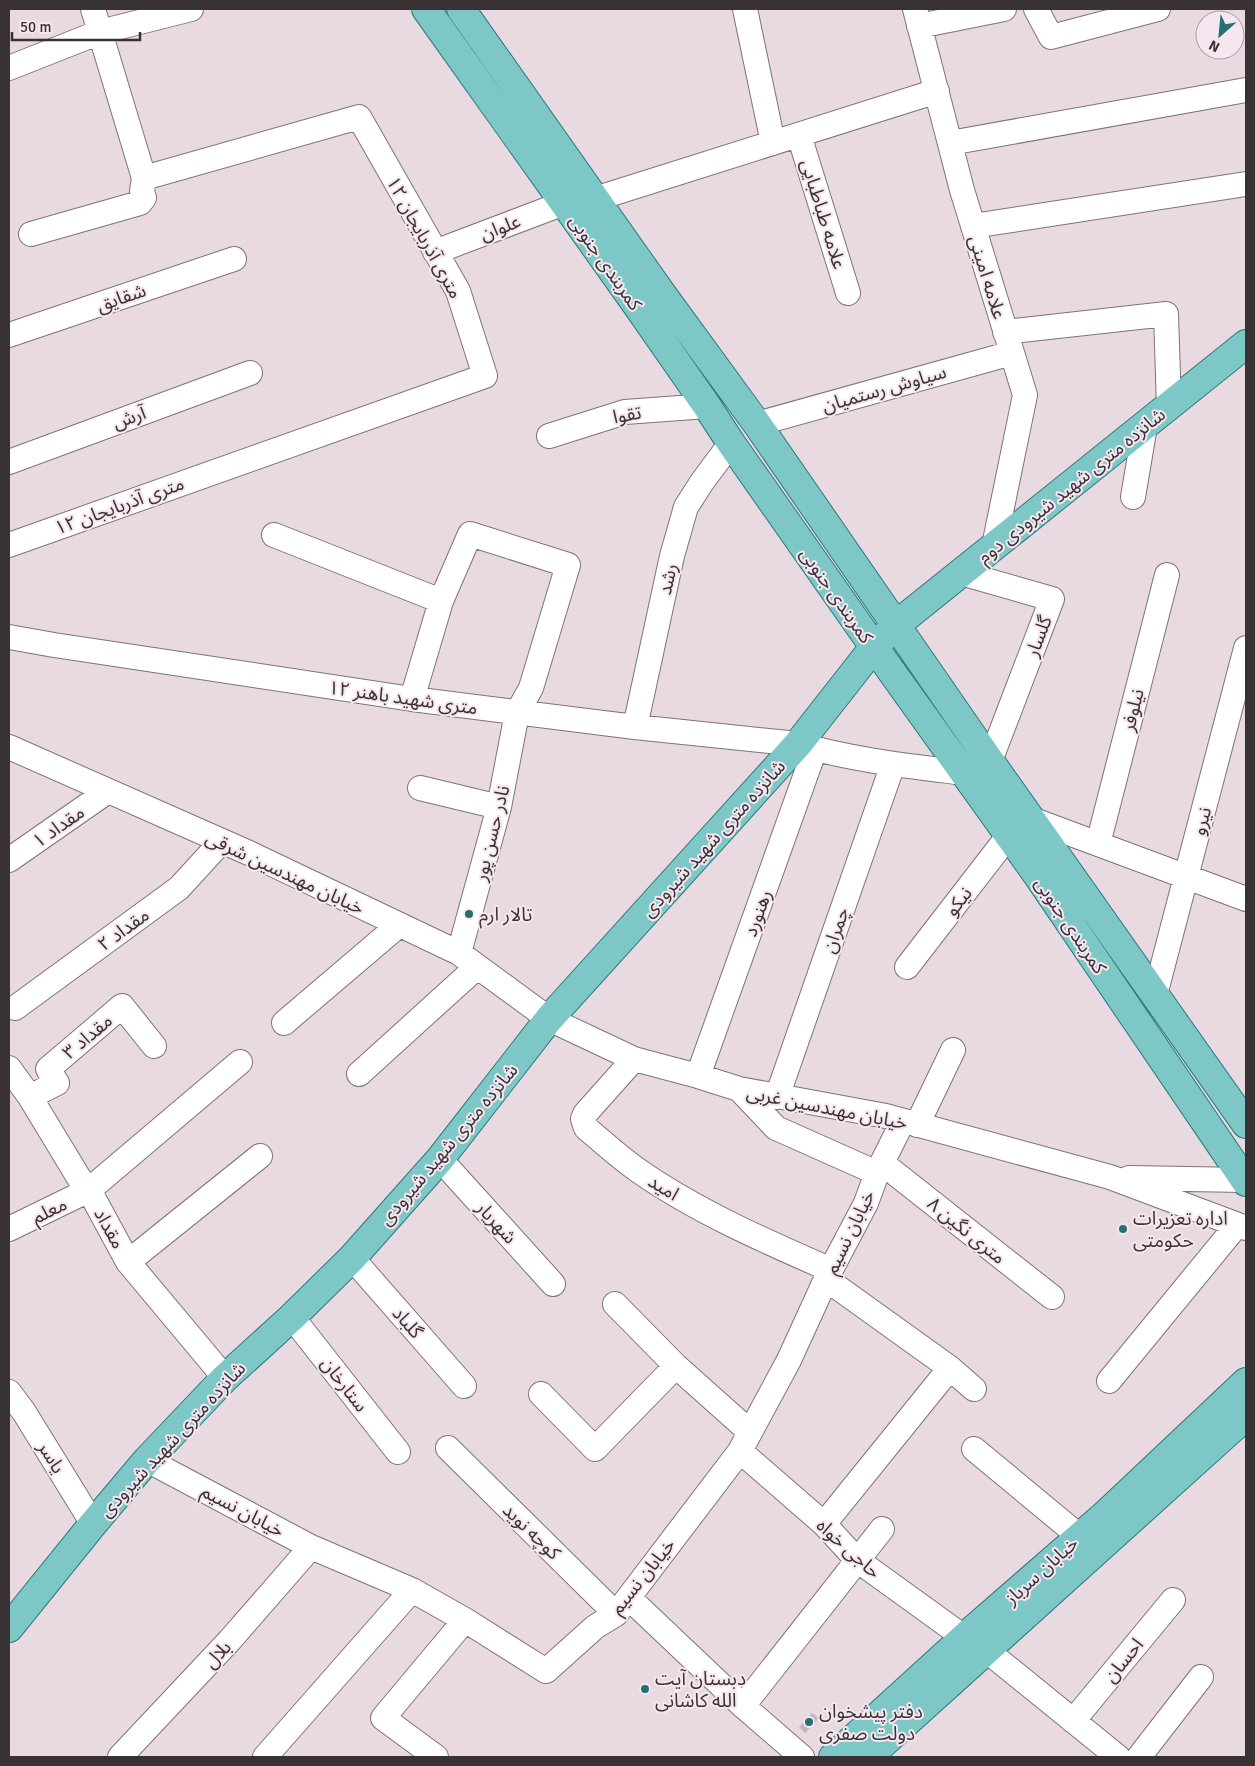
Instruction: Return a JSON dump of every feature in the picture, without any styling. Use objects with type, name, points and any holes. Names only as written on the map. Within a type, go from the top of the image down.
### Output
[{"type":"main road","name":"کمربندی جنوبی","points":[[426,9],[707,406],[731,444],[874,647],[1009,835],[1246,1181]]},
{"type":"main road","name":"کمربندی جنوبی","points":[[461,9],[757,424],[990,761],[1246,1124]]},
{"type":"main road","name":"شانزده متری شهید شیرودی دوم","points":[[874,647],[896,625],[1246,344]]},
{"type":"main road","name":"شانزده متری شهید شیرودی","points":[[9,1628],[147,1460],[225,1378],[352,1258],[440,1159],[549,1020],[807,747],[874,647]]},
{"type":"main road","points":[[1220,1145],[1246,1130]]},
{"type":"main road","name":"خیابان سرباز","points":[[868,1757],[1079,1536],[1136,1501],[1246,1382]]},
{"type":"main road","name":"خیابان سرباز","points":[[834,1757],[976,1644],[1136,1501],[1246,1416]]},
{"type":"street","points":[[31,234],[140,202],[144,198],[142,191],[144,178],[93,9]]},
{"type":"street","points":[[9,68],[100,32],[191,9]]},
{"type":"street","points":[[745,9],[773,143]]},
{"type":"street","points":[[917,17],[1004,9]]},
{"type":"street","points":[[1036,9],[1051,38],[1158,9]]},
{"type":"street","name":"علامه امینی","points":[[917,17],[973,226],[1025,395],[994,546]]},
{"type":"street","points":[[950,143],[1246,90]]},
{"type":"street","points":[[595,199],[937,91]]},
{"type":"street","name":"۱۲ متری آذربایجان","points":[[9,545],[485,376],[458,291],[359,117],[144,178]]},
{"type":"street","name":"علامه طباطبایی","points":[[799,134],[848,293]]},
{"type":"street","points":[[973,226],[1246,184]]},
{"type":"street","name":"علوان","points":[[435,252],[564,203]]},
{"type":"street","name":"شقایق","points":[[9,334],[234,259]]},
{"type":"street","name":"سیاوش رستمیان","points":[[757,424],[1009,342],[1166,314],[1169,407]]},
{"type":"street","name":"آرش","points":[[9,462],[250,372]]},
{"type":"street","name":"تقوا","points":[[549,436],[625,412],[707,406]]},
{"type":"street","points":[[1132,497],[1145,426]]},
{"type":"street","name":"رشد","points":[[634,727],[672,556],[686,507],[702,482],[731,444]]},
{"type":"street","name":"نادر حسن پور","points":[[441,601],[470,534],[568,565],[531,688],[517,713],[468,960]]},
{"type":"street","points":[[274,535],[441,601],[412,699]]},
{"type":"street","name":"گلسار","points":[[961,573],[1052,599],[990,761]]},
{"type":"street","name":"نیلوفر","points":[[1098,844],[1166,575]]},
{"type":"street","name":"۱۲ متری شهید باهنر","points":[[9,636],[54,645],[412,699],[807,747],[893,764],[965,773]]},
{"type":"street","name":"نیرو","points":[[1155,995],[1246,648]]},
{"type":"street","name":"خیابان مهندسین شرقی","points":[[9,747],[222,841],[399,925],[468,960],[549,1020]]},
{"type":"street","name":"رهنورد","points":[[698,1076],[807,747]]},
{"type":"street","name":"چمران","points":[[777,1097],[893,764]]},
{"type":"street","points":[[420,788],[499,806]]},
{"type":"street","name":"مقداد ۱","points":[[9,860],[108,791]]},
{"type":"street","points":[[1031,819],[1246,899]]},
{"type":"street","name":"نیکو","points":[[908,967],[1009,835]]},
{"type":"street","name":"مقداد ۲","points":[[15,1008],[179,888],[222,841]]},
{"type":"street","points":[[284,1023],[399,925]]},
{"type":"street","points":[[359,1074],[468,960]]},
{"type":"street","name":"مقداد ۳","points":[[30,1097],[57,1082],[48,1069],[122,1006],[154,1046]]},
{"type":"street","name":"خیابان مهندسین غربی","points":[[549,1020],[634,1058],[739,1089],[886,1116],[1110,1177]]},
{"type":"street","name":"خیابان نسیم","points":[[147,1460],[311,1547],[412,1590],[465,1620],[546,1672],[595,1627],[622,1606],[745,1441],[789,1360],[829,1275],[866,1203],[880,1168],[910,1123],[953,1050]]},
{"type":"street","name":"امید","points":[[634,1058],[585,1114],[583,1124],[586,1128],[637,1170],[667,1190],[829,1275],[950,1368],[974,1389]]},
{"type":"street","name":"معلم","points":[[9,1229],[88,1190],[240,1062]]},
{"type":"street","name":"مقداد","points":[[9,1068],[30,1097],[88,1190],[128,1262],[225,1378]]},
{"type":"street","name":"۸ متری نگین","points":[[739,1089],[776,1128],[880,1168],[1052,1297]]},
{"type":"street","points":[[128,1262],[260,1156]]},
{"type":"street","name":"شهریار","points":[[440,1159],[553,1284]]},
{"type":"street","points":[[1110,1177],[1246,1181]]},
{"type":"street","points":[[1109,1381],[1242,1227],[1110,1177]]},
{"type":"street","name":"گلباد","points":[[352,1258],[464,1386]]},
{"type":"street","name":"حاجی خواه","points":[[615,1304],[676,1366],[857,1560],[976,1644],[1118,1757]]},
{"type":"street","name":"ستارخان","points":[[292,1316],[398,1452]]},
{"type":"street","points":[[541,1394],[595,1449],[676,1366]]},
{"type":"street","points":[[824,1524],[950,1368]]},
{"type":"street","name":"یاسر","points":[[9,1392],[16,1420],[93,1524]]},
{"type":"street","name":"کوچه نوید","points":[[448,1448],[622,1606],[802,1757]]},
{"type":"street","points":[[974,1449],[1079,1536]]},
{"type":"street","points":[[743,1706],[882,1529]]},
{"type":"street","name":"بلال","points":[[123,1756],[230,1640],[311,1547]]},
{"type":"street","points":[[265,1757],[412,1590]]},
{"type":"street","name":"احسان","points":[[1073,1721],[1173,1600]]},
{"type":"street","points":[[436,1757],[409,1750],[383,1718],[465,1620]]},
{"type":"street","points":[[1139,1757],[1201,1677]]},
{"type":"building","name":"دفتر پیشخوان دولت صفری","points":[[812,1713],[819,1718],[805,1733],[799,1727]]},
{"type":"place","name":"تالار ارم","points":[[469,914]]},
{"type":"place","name":"اداره تعزیرات حکومتی","points":[[1123,1229]]},
{"type":"place","name":"دبستان آیت الله کاشانی","points":[[645,1689]]},
{"type":"place","name":"دفتر پیشخوان دولت صفری","points":[[809,1722]]}]
